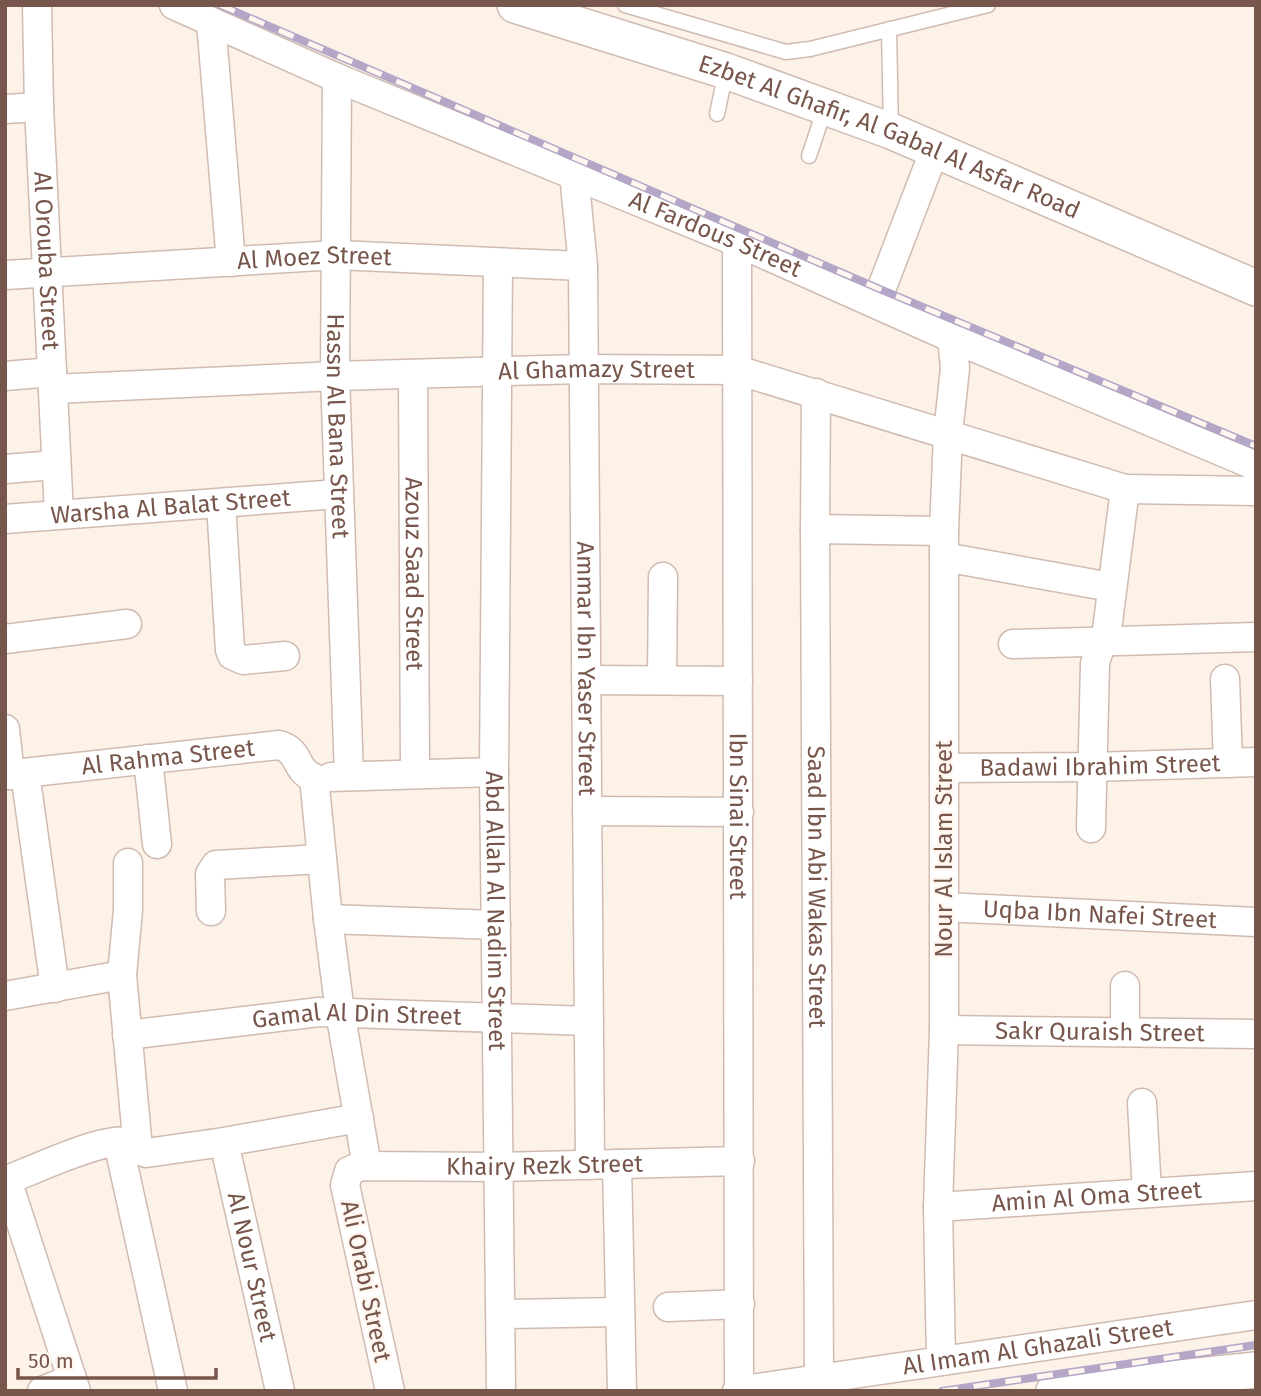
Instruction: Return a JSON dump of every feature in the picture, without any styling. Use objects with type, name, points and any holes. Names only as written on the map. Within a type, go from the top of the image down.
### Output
[{"type":"street","name":"Al Orouba Street","points":[[37,5],[39,107],[59,514]]},
{"type":"street","name":"Al Fardous Street","points":[[174,5],[337,78],[737,242],[952,338],[1256,466]]},
{"type":"street","name":"Ezbet Al Ghafir, Al Gabal Al Asfar Road","points":[[515,5],[726,71],[891,131],[1256,288]]},
{"type":"street","points":[[211,22],[231,262]]},
{"type":"street","name":"Hassn Al Bana Street","points":[[337,78],[335,376],[349,775]]},
{"type":"street","points":[[5,109],[39,107]]},
{"type":"street","points":[[876,303],[935,149]]},
{"type":"street","name":"Ammar Ibn Yaser Street","points":[[574,174],[583,266],[589,1021],[620,1312],[622,1391]]},
{"type":"street","name":"Ibn Sinai Street","points":[[737,242],[740,1161],[738,1391]]},
{"type":"street","name":"Al Moez Street","points":[[5,275],[337,256],[583,266]]},
{"type":"street","name":"Abd Allah Al Nadim Street","points":[[498,263],[494,772],[501,1391]]},
{"type":"street","name":"Nour Al Islam Street","points":[[941,1361],[938,1207],[944,1030],[944,544],[948,434],[955,368],[952,338]]},
{"type":"street","name":"Al Ghamazy Street","points":[[5,376],[53,380],[583,369],[737,370],[1125,489],[1256,491]]},
{"type":"street","name":"Azouz Saad Street","points":[[412,374],[415,774]]},
{"type":"street","name":"Saad Ibn Abi Wakas Street","points":[[816,393],[820,1379]]},
{"type":"street","points":[[5,469],[55,465]]},
{"type":"street","points":[[1091,828],[1094,664],[1096,653],[1104,641],[1125,489]]},
{"type":"street","name":"Warsha Al Balat Street","points":[[5,519],[338,494]]},
{"type":"street","points":[[221,503],[232,655],[243,660],[285,656]]},
{"type":"street","points":[[815,529],[944,544],[1111,587]]},
{"type":"street","points":[[662,680],[663,577]]},
{"type":"street","points":[[5,639],[127,624]]},
{"type":"street","points":[[1013,644],[1256,637]]},
{"type":"street","points":[[1225,678],[1242,762]]},
{"type":"street","points":[[586,680],[738,681]]},
{"type":"street","points":[[5,729],[55,988]]},
{"type":"street","name":"Al Rahma Street","points":[[14,774],[279,744],[288,747],[302,770],[314,778]]},
{"type":"street","points":[[148,759],[157,844]]},
{"type":"street","name":"Badawi Ibrahim Street","points":[[944,768],[1092,768],[1242,762]]},
{"type":"street","points":[[314,778],[494,772]]},
{"type":"street","name":"Ali Orabi Street","points":[[314,778],[340,1012],[359,1118],[358,1168],[345,1185],[390,1391]]},
{"type":"street","points":[[587,811],[739,812]]},
{"type":"street","points":[[211,911],[210,874],[216,866],[322,859]]},
{"type":"street","points":[[128,863],[128,910],[122,975],[127,1035],[128,1145],[173,1391]]},
{"type":"street","name":"Uqba Ibn Nafei Street","points":[[944,907],[1256,922]]},
{"type":"street","points":[[328,919],[496,925]]},
{"type":"street","points":[[5,996],[122,975]]},
{"type":"street","points":[[1125,986],[1125,1032]]},
{"type":"street","name":"Gamal Al Din Street","points":[[127,1035],[319,1012],[589,1021]]},
{"type":"street","name":"Sakr Quraish Street","points":[[944,1030],[1256,1034]]},
{"type":"street","points":[[1142,1103],[1147,1193]]},
{"type":"street","points":[[42,1391],[74,1385],[6,1180],[68,1156],[128,1145],[146,1153],[359,1118]]},
{"type":"street","name":"Al Nour Street","points":[[224,1142],[280,1391]]},
{"type":"street","name":"Khairy Rezk Street","points":[[358,1168],[740,1161]]},
{"type":"street","name":"Amin Al Oma Street","points":[[938,1207],[1256,1186]]},
{"type":"street","points":[[668,1307],[740,1304]]},
{"type":"street","points":[[501,1314],[620,1312]]},
{"type":"street","name":"Al Imam Al Ghazali Street","points":[[738,1391],[1256,1315]]},
{"type":"street","points":[[1054,1391],[1244,1378]]},
{"type":"lane","points":[[625,5],[786,52],[810,49],[988,5]]},
{"type":"lane","points":[[889,29],[891,131]]},
{"type":"lane","points":[[717,114],[726,71]]},
{"type":"lane","points":[[810,156],[825,107]]},
{"type":"railway","points":[[220,5],[882,290],[1256,446]]},
{"type":"railway","points":[[942,1391],[1256,1345]]}]
